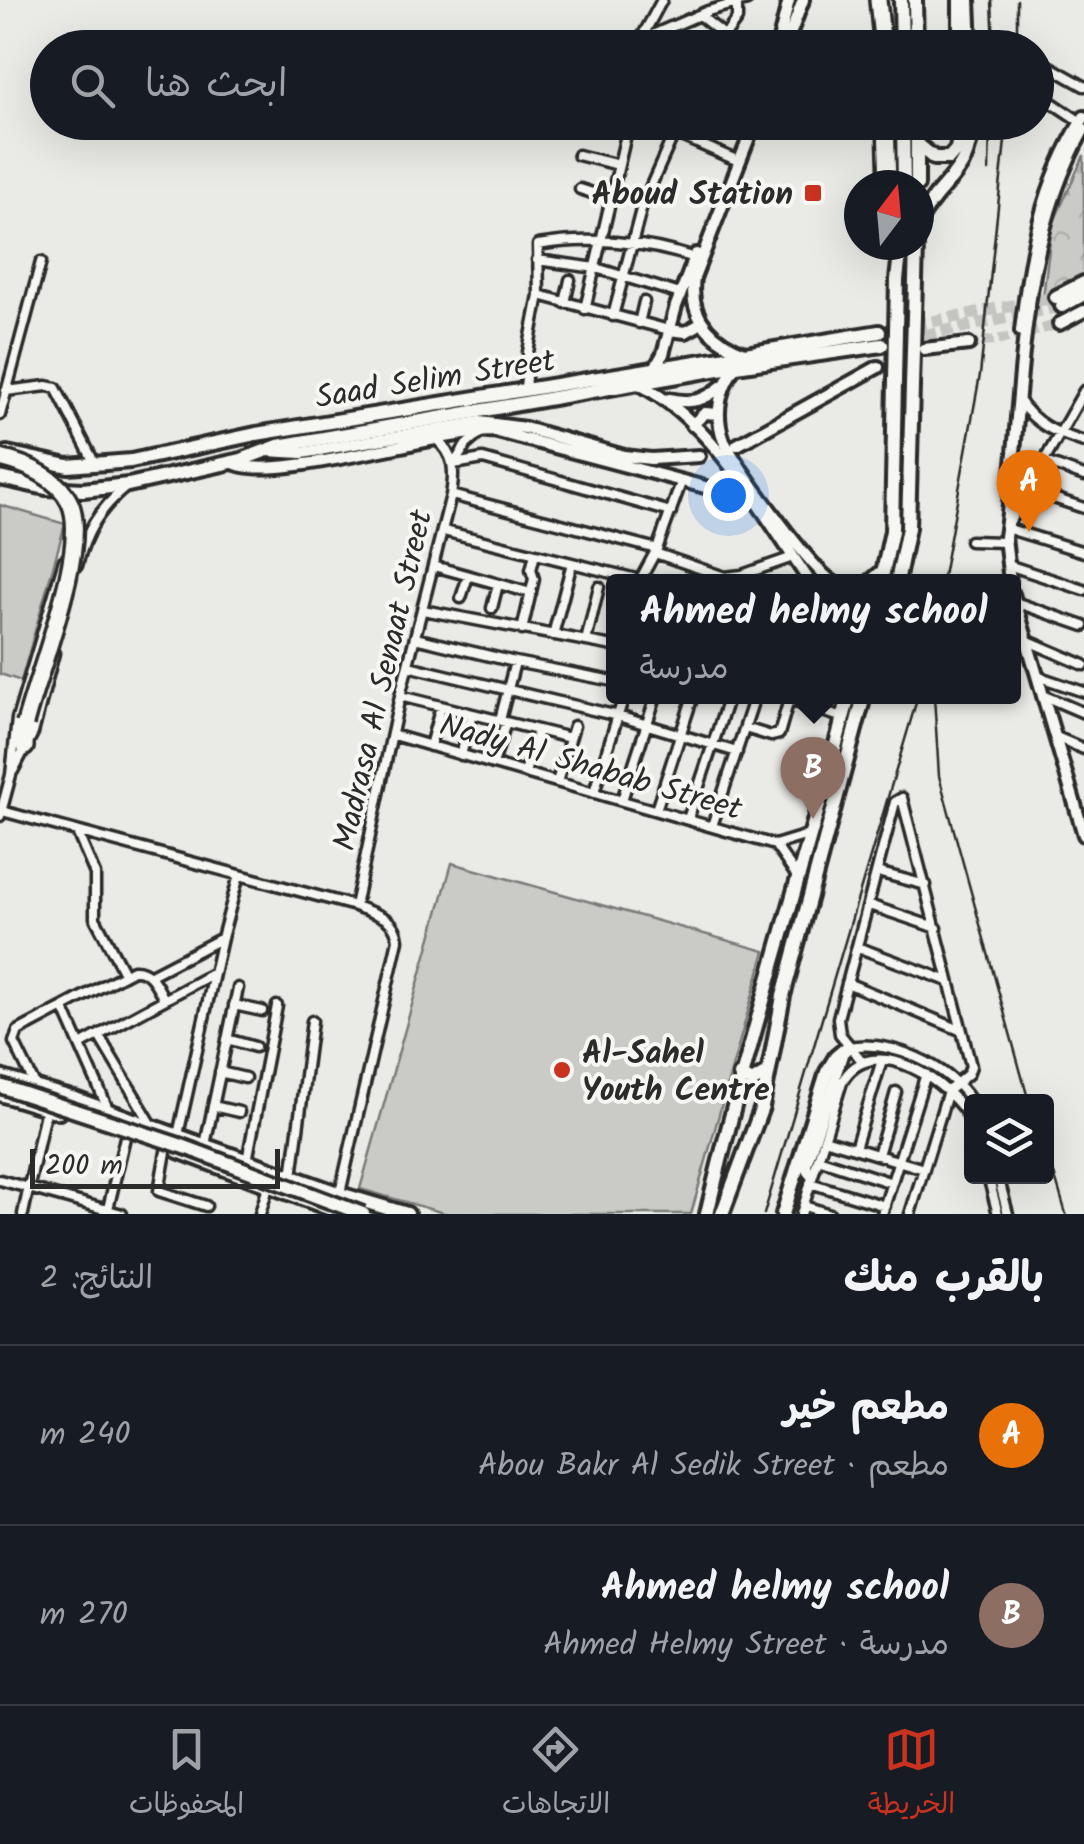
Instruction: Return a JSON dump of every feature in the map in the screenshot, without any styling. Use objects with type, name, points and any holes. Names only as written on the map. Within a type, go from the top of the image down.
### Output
[{"type":"highway","points":[[878,0],[881,30]]},
{"type":"highway","points":[[887,140],[888,170]]},
{"type":"highway","points":[[0,455],[50,480],[63,492],[74,516],[73,555],[20,728],[25,748]]},
{"type":"main road","points":[[901,0],[902,30]]},
{"type":"main road","points":[[915,0],[916,30]]},
{"type":"main road","points":[[960,0],[960,30]]},
{"type":"main road","points":[[968,0],[969,30]]},
{"type":"main road","points":[[903,140],[904,170]]},
{"type":"main road","points":[[917,140],[917,170]]},
{"type":"main road","points":[[917,144],[934,158],[949,158],[959,140]]},
{"type":"main road","points":[[934,198],[967,159],[971,140]]},
{"type":"main road","points":[[883,574],[892,532],[900,260]]},
{"type":"main road","points":[[898,574],[908,528],[916,260]]},
{"type":"main road","points":[[1084,283],[1059,302],[1084,294]]},
{"type":"main road","name":"Saad Selim Street","points":[[0,455],[56,465],[130,461],[256,434],[748,355],[880,338],[265,450],[232,462],[128,485],[83,490],[46,488],[0,478]]},
{"type":"main road","points":[[256,434],[257,444],[265,450]]},
{"type":"main road","points":[[203,446],[209,455],[208,466]]},
{"type":"main road","points":[[707,1214],[740,1075],[847,704]]},
{"type":"main road","points":[[722,1214],[754,1132],[782,996],[862,704]]},
{"type":"main road","points":[[785,1208],[828,1072],[836,1056],[848,1047]]},
{"type":"main road","points":[[740,1075],[752,1082],[768,1072]]},
{"type":"main road","points":[[0,1077],[407,1214]]},
{"type":"main road","points":[[0,1086],[168,1140],[363,1214]]},
{"type":"main road","points":[[0,1094],[167,1146],[336,1213]]},
{"type":"main road","points":[[727,1128],[742,1120],[754,1132]]},
{"type":"main road","points":[[297,1179],[298,1197]]},
{"type":"main road","points":[[379,1207],[393,1214]]},
{"type":"street","points":[[647,30],[662,0]]},
{"type":"street","points":[[782,30],[789,0]]},
{"type":"street","points":[[792,30],[803,0]]},
{"type":"street","points":[[669,30],[742,1]]},
{"type":"street","points":[[727,30],[737,20],[742,1]]},
{"type":"street","points":[[699,15],[718,30]]},
{"type":"street","points":[[1054,69],[1084,86]]},
{"type":"street","points":[[1008,574],[1004,542],[1043,227],[1083,123],[1054,104]]},
{"type":"street","points":[[585,309],[625,140]]},
{"type":"street","points":[[612,316],[642,206],[671,140]]},
{"type":"street","points":[[689,140],[739,166]]},
{"type":"street","points":[[747,140],[694,278],[693,298],[702,323],[718,342],[748,355]]},
{"type":"street","points":[[578,155],[619,165]]},
{"type":"street","points":[[653,372],[663,354],[695,258],[739,166]]},
{"type":"street","points":[[580,189],[611,199]]},
{"type":"street","points":[[525,392],[539,294],[538,244],[655,245],[695,258]]},
{"type":"street","points":[[537,260],[596,268],[680,294]]},
{"type":"street","points":[[0,415],[41,262]]},
{"type":"street","points":[[565,303],[570,280]]},
{"type":"street","points":[[539,294],[669,330],[686,332],[702,323]]},
{"type":"street","points":[[639,322],[644,302]]},
{"type":"street","points":[[1058,324],[1084,311]]},
{"type":"street","points":[[924,349],[969,344]]},
{"type":"street","points":[[663,398],[695,402],[708,398],[736,366]]},
{"type":"street","points":[[737,445],[878,367]]},
{"type":"street","points":[[639,384],[663,398],[692,425],[754,500],[805,574]]},
{"type":"street","points":[[724,384],[718,414],[729,451],[825,574]]},
{"type":"street","points":[[6,390],[56,388],[94,464]]},
{"type":"street","points":[[1006,528],[1084,391]]},
{"type":"street","points":[[1019,400],[1030,418],[1084,442]]},
{"type":"street","points":[[692,425],[705,413],[718,414]]},
{"type":"street","points":[[265,450],[302,453],[480,422],[525,428],[624,456],[699,456]]},
{"type":"street","points":[[454,464],[483,431]]},
{"type":"street","name":"Saad Selim Street","points":[[232,462],[250,469],[291,466],[483,431],[541,441],[754,500]]},
{"type":"street","points":[[435,438],[445,446],[454,464]]},
{"type":"street","points":[[454,464],[483,459],[671,512]]},
{"type":"street","points":[[1045,462],[1084,476]]},
{"type":"street","name":"Madrasa Al Senaat Street","points":[[356,906],[400,696],[452,495],[454,464]]},
{"type":"street","points":[[643,574],[682,480]]},
{"type":"street","points":[[11,775],[34,733],[82,547],[98,514],[128,485]]},
{"type":"street","points":[[46,488],[62,503],[68,516],[69,544],[1,813],[356,906],[394,924],[398,940],[340,1194]]},
{"type":"street","points":[[1029,490],[1084,508]]},
{"type":"street","points":[[452,495],[656,551],[714,574]]},
{"type":"street","points":[[1006,528],[1084,552]]},
{"type":"street","points":[[444,531],[616,574]]},
{"type":"street","points":[[970,541],[1004,542]]},
{"type":"street","points":[[522,630],[535,554]]},
{"type":"street","points":[[745,574],[793,557]]},
{"type":"street","points":[[554,636],[572,563]]},
{"type":"street","points":[[1006,564],[1084,590]]},
{"type":"street","points":[[434,566],[531,593]]},
{"type":"street","points":[[462,598],[468,576]]},
{"type":"street","points":[[492,608],[498,584]]},
{"type":"street","points":[[586,642],[599,587]]},
{"type":"street","points":[[1021,601],[1084,626]]},
{"type":"street","points":[[423,610],[606,645]]},
{"type":"street","points":[[1021,622],[1084,835]]},
{"type":"street","points":[[415,638],[606,680]]},
{"type":"street","points":[[1026,640],[1084,665]]},
{"type":"street","points":[[493,764],[515,662]]},
{"type":"street","points":[[408,666],[618,716],[736,752]]},
{"type":"street","points":[[1036,676],[1084,692]]},
{"type":"street","points":[[1042,695],[1084,713]]},
{"type":"street","points":[[400,696],[570,738]]},
{"type":"street","points":[[594,792],[622,704]]},
{"type":"street","points":[[622,800],[654,704]]},
{"type":"street","points":[[656,810],[691,704]]},
{"type":"street","points":[[688,820],[727,704]]},
{"type":"street","points":[[712,826],[753,704]]},
{"type":"street","points":[[745,728],[771,736],[779,734],[788,704]]},
{"type":"street","points":[[806,704],[843,718]]},
{"type":"street","points":[[430,746],[441,706]]},
{"type":"street","points":[[461,754],[472,714]]},
{"type":"street","points":[[557,782],[574,726]]},
{"type":"street","points":[[4,729],[20,728]]},
{"type":"street","points":[[525,773],[538,730]]},
{"type":"street","name":"Nady Al Shabab Street","points":[[393,736],[775,844],[812,833]]},
{"type":"street","points":[[1054,737],[1084,749]]},
{"type":"street","points":[[1071,790],[1084,794]]},
{"type":"street","points":[[862,1061],[848,1047],[838,1025],[896,800],[904,800],[971,1066],[968,1074],[948,1091],[910,1214]]},
{"type":"street","points":[[77,832],[95,874],[95,918],[124,973]]},
{"type":"street","name":"Nady Al Shabab Street","points":[[775,844],[799,880]]},
{"type":"street","points":[[877,872],[926,885]]},
{"type":"street","points":[[178,1135],[240,875]]},
{"type":"street","points":[[869,904],[937,928]]},
{"type":"street","points":[[150,976],[222,938]]},
{"type":"street","points":[[857,947],[948,981]]},
{"type":"street","points":[[36,1087],[14,1038],[18,1031],[124,973],[140,970],[150,976],[164,999]]},
{"type":"street","points":[[82,1044],[214,973]]},
{"type":"street","points":[[847,983],[960,1030]]},
{"type":"street","points":[[205,1145],[238,988]]},
{"type":"street","points":[[234,1006],[262,1011]]},
{"type":"street","points":[[247,1161],[276,1006]]},
{"type":"street","points":[[63,1007],[109,1111]]},
{"type":"street","points":[[297,1179],[312,1021]]},
{"type":"street","points":[[99,1036],[152,1125]]},
{"type":"street","points":[[227,1039],[255,1046]]},
{"type":"street","points":[[848,1047],[876,1047],[922,1060],[956,1082],[966,1094]]},
{"type":"street","points":[[810,1183],[809,1158],[848,1047]]},
{"type":"street","points":[[855,1148],[882,1060]]},
{"type":"street","points":[[830,1214],[802,1210],[842,1082],[854,1066],[862,1061],[882,1060],[926,1074],[948,1091],[964,1112]]},
{"type":"street","points":[[220,1072],[245,1078]]},
{"type":"street","points":[[810,1183],[884,1210],[926,1074]]},
{"type":"street","points":[[878,1155],[896,1092]]},
{"type":"street","points":[[213,1106],[239,1112]]},
{"type":"street","points":[[23,1214],[46,1108]]},
{"type":"street","points":[[108,1210],[126,1133]]},
{"type":"street","points":[[824,1139],[924,1170]]},
{"type":"street","points":[[167,1146],[159,1191],[206,1206]]},
{"type":"street","points":[[818,1160],[892,1183]]},
{"type":"street","points":[[0,1180],[88,1209],[122,1214]]},
{"type":"street","points":[[991,1184],[1000,1208],[1008,1214]]},
{"type":"street","points":[[260,1214],[268,1187]]},
{"type":"green space","points":[[1084,155],[1084,276],[1043,297],[1052,226]]},
{"type":"green space","points":[[0,505],[65,524],[21,681],[0,674]]},
{"type":"green space","name":"Al-Sahel Youth Centre","points":[[452,863],[765,951],[691,1214],[447,1214],[360,1189]]},
{"type":"tunnel","points":[[879,332],[1056,297]]},
{"type":"tunnel","points":[[889,343],[1062,306]]},
{"type":"tunnel","points":[[969,344],[1015,337],[1059,324]]},
{"type":"railway","points":[[992,0],[993,30]]},
{"type":"railway","points":[[1017,0],[1017,30]]},
{"type":"railway","points":[[989,171],[990,140]]},
{"type":"railway","points":[[943,574],[980,375],[1005,140]]},
{"type":"railway","points":[[764,1214],[916,704]]},
{"type":"railway","points":[[934,704],[939,776],[1027,1094]]},
{"type":"railway","points":[[1054,1173],[1066,1214]]},
{"type":"place","name":"Aboud Station","points":[[813,193]]},
{"type":"place","name":"مطعم خير","points":[[1029,532]]},
{"type":"place","name":"Ahmed helmy school","points":[[813,819]]},
{"type":"place","name":"Al-Sahel Youth Centre","points":[[562,1070]]}]
